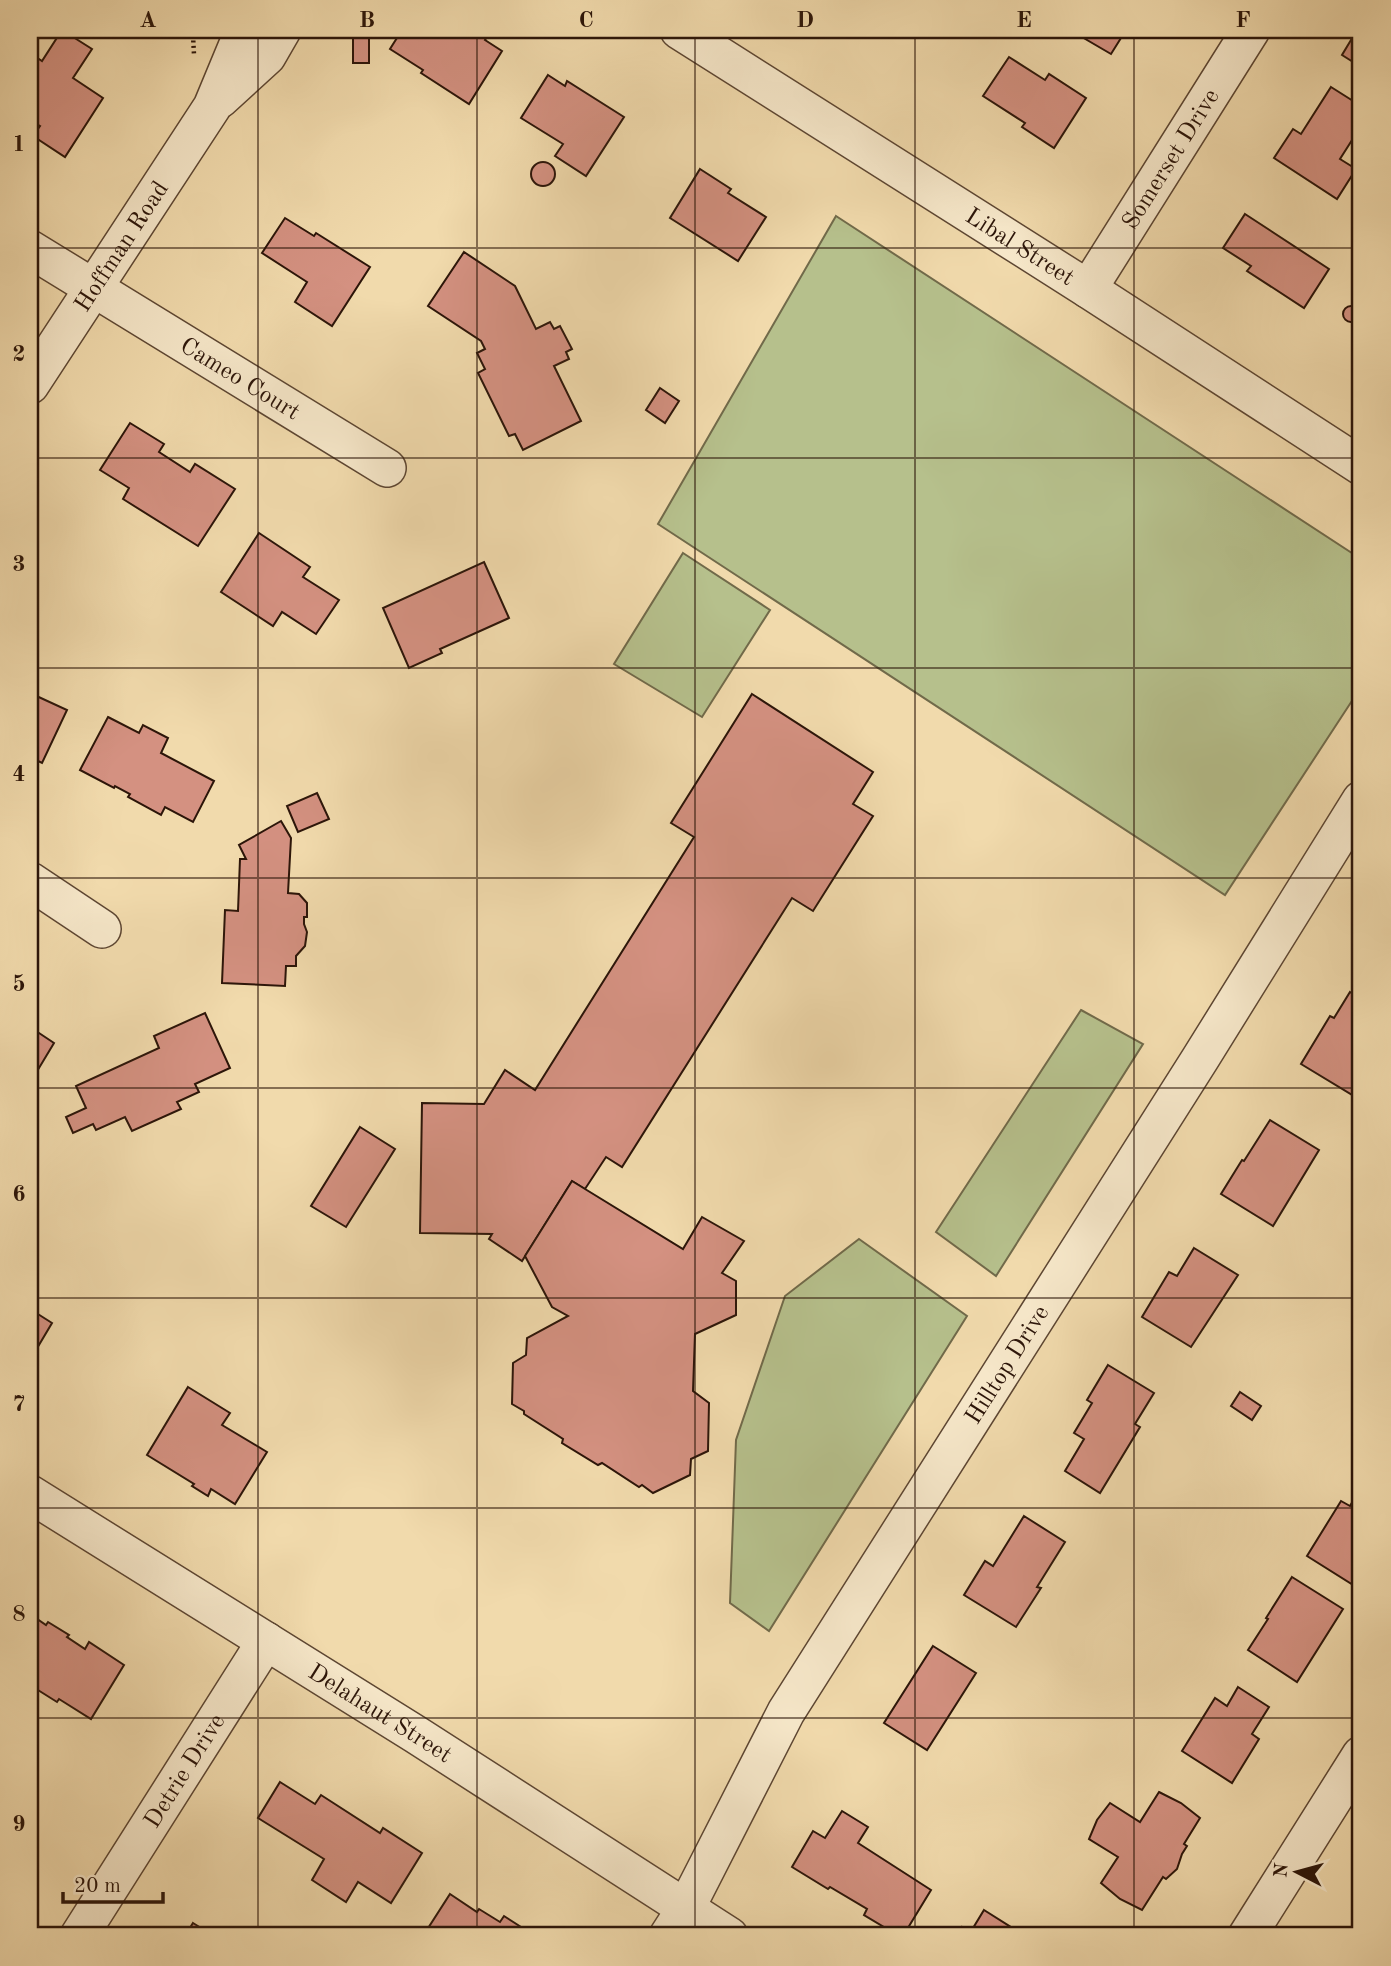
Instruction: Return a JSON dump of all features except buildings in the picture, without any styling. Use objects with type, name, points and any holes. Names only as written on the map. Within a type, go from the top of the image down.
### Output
[{"type":"street","name":"Hoffman Road","points":[[30,385],[212,107],[244,30]]},
{"type":"street","name":"Hoffman Road","points":[[212,107],[267,56],[282,30]]},
{"type":"street","name":"Libal Street","points":[[679,30],[1361,466]]},
{"type":"street","name":"Somerset Drive","points":[[1088,289],[1251,30]]},
{"type":"street","name":"Cameo Court","points":[[30,249],[387,468]]},
{"type":"street","name":"Hilltop Drive","points":[[677,1922],[786,1712],[1361,800]]},
{"type":"street","points":[[30,881],[102,929]]},
{"type":"street","name":"Delahaut Street","points":[[30,1494],[415,1734],[677,1922],[729,1936]]},
{"type":"street","name":"Detrie Drive","points":[[79,1936],[266,1641]]},
{"type":"street","points":[[1247,1936],[1361,1755]]},
{"type":"green space","points":[[836,216],[1361,559],[1361,687],[1225,895],[658,524]]},
{"type":"green space","points":[[683,553],[770,610],[702,717],[614,664]]},
{"type":"green space","points":[[1081,1010],[1143,1044],[996,1276],[936,1232]]},
{"type":"green space","points":[[859,1239],[967,1316],[769,1631],[730,1603],[736,1440],[785,1296]]}]
